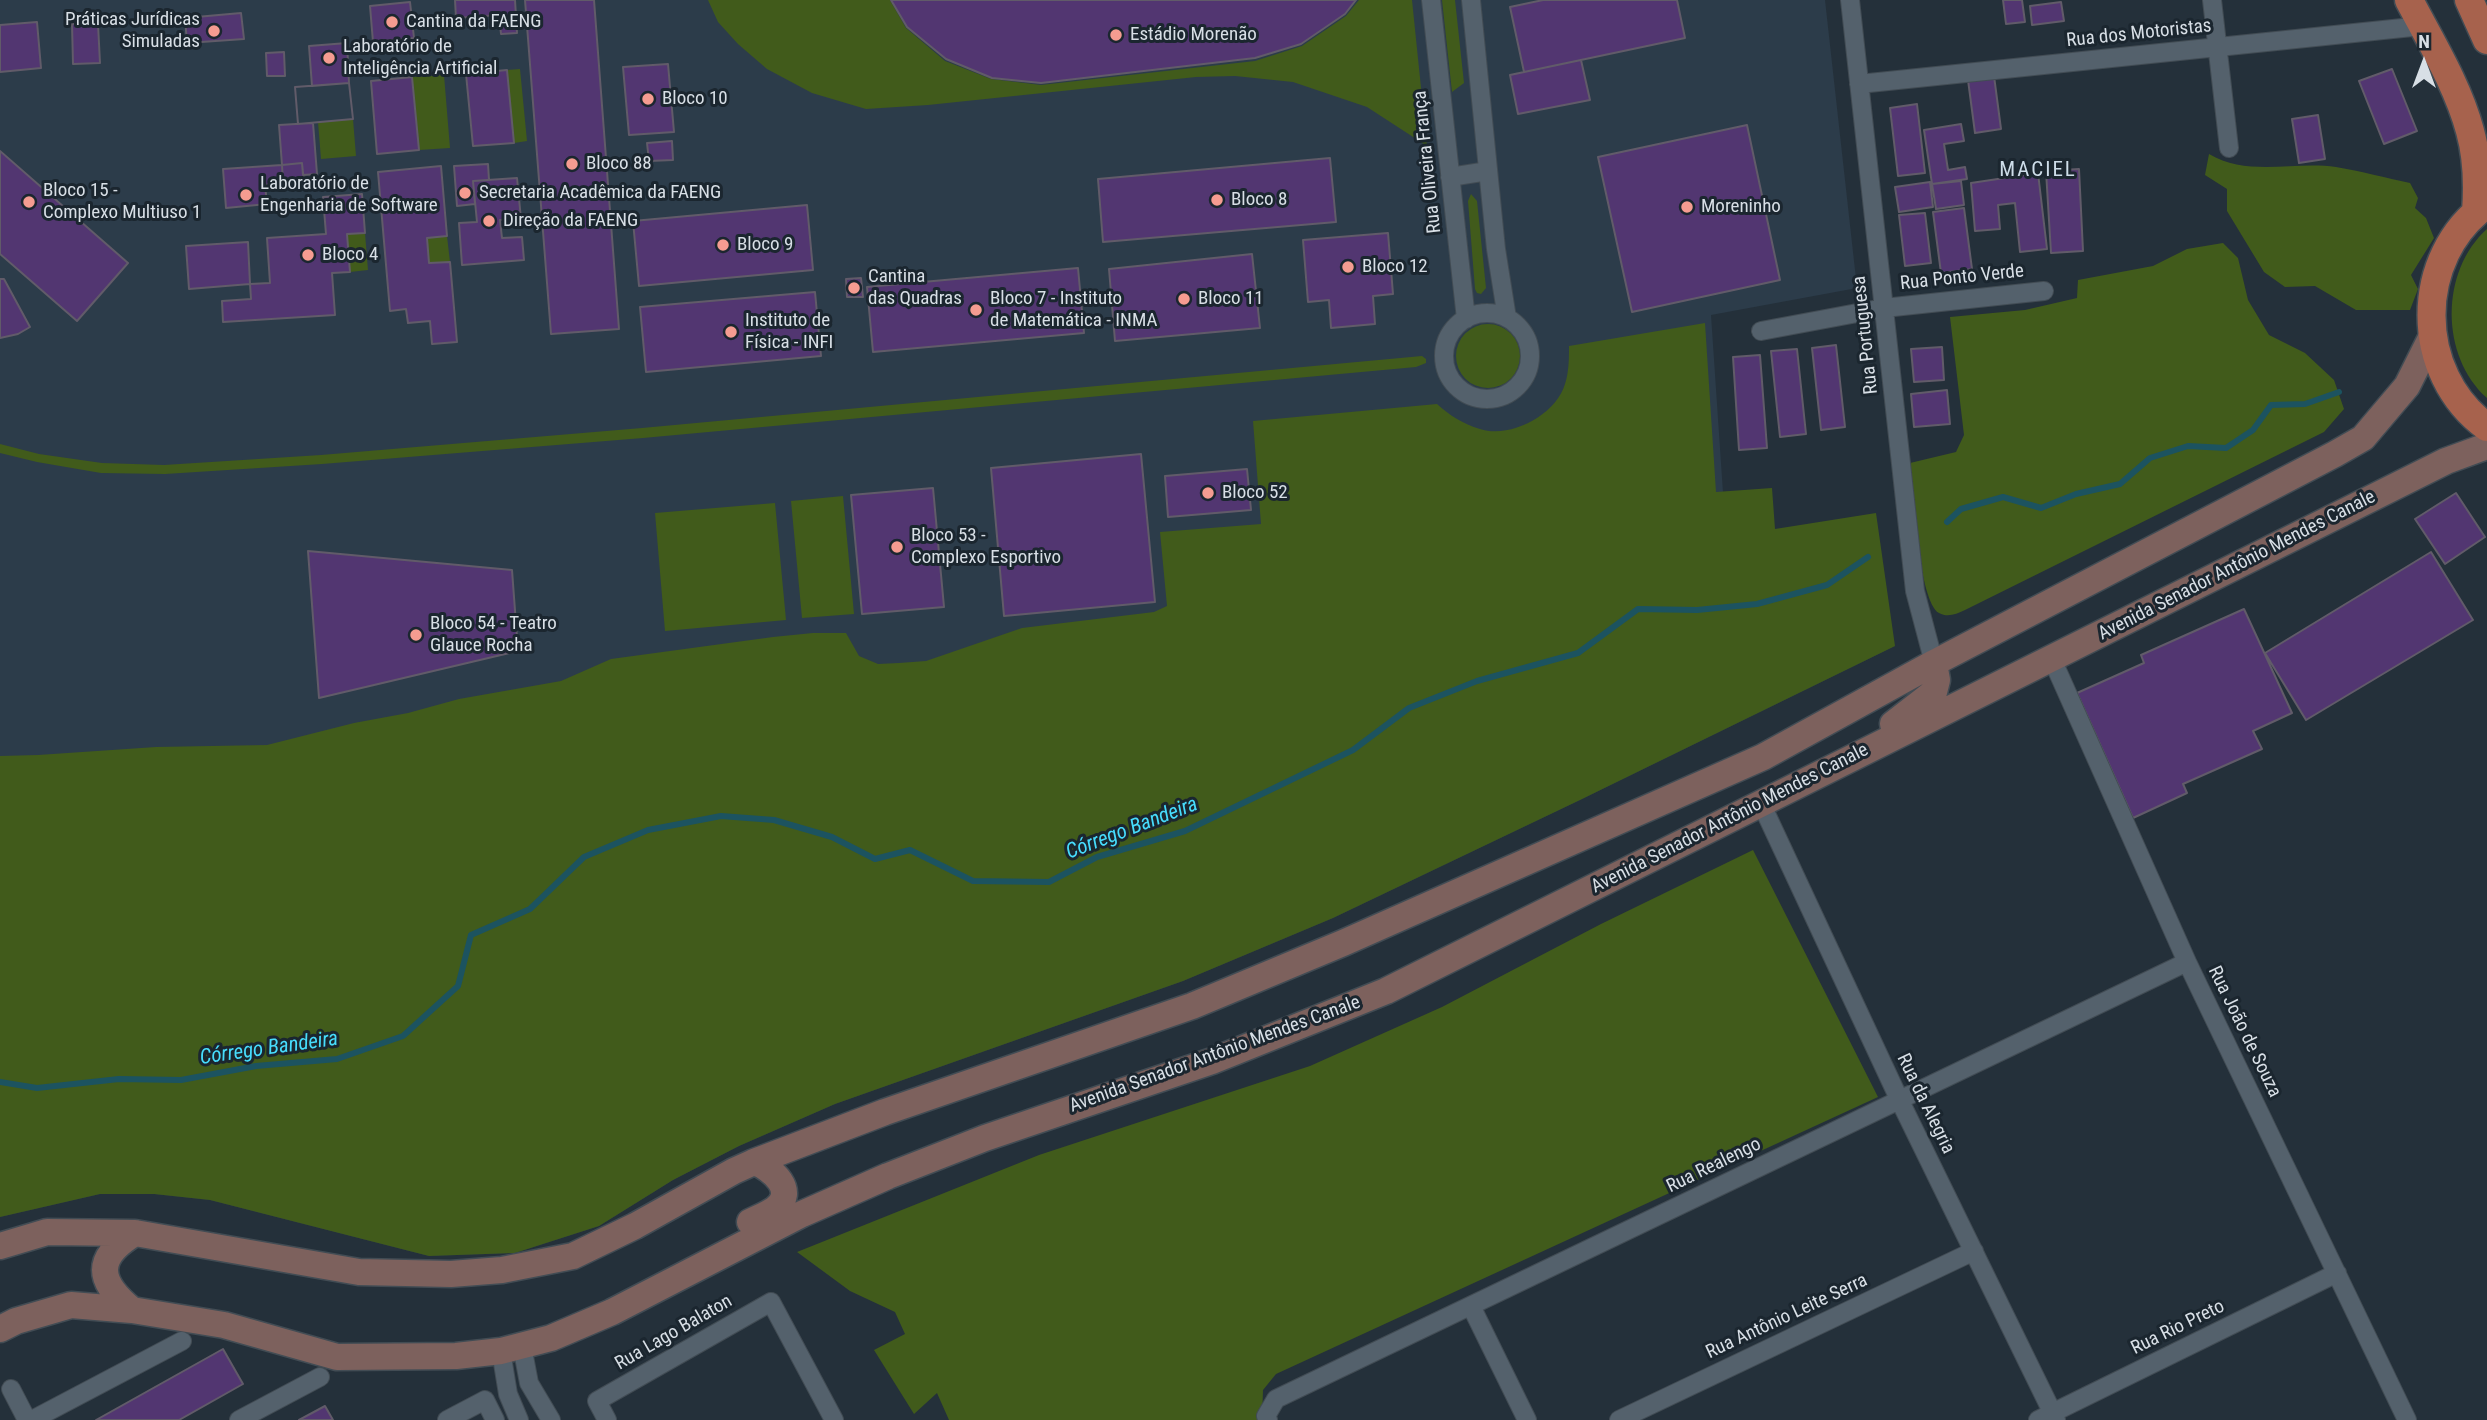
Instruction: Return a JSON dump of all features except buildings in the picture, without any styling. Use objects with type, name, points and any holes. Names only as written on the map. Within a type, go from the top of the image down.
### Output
[{"type":"main road","points":[[2409,0],[2457,95],[2471,132],[2482,208],[2458,232],[2444,256],[2434,282],[2430,309],[2432,336],[2441,368],[2456,396],[2487,427]]},
{"type":"main road","points":[[2476,3],[2487,40]]},
{"type":"main road","points":[[0,1246],[47,1232],[135,1233],[359,1272],[451,1274],[502,1270],[573,1256],[754,1162],[872,1117],[1192,1006],[1343,943],[1763,757],[1934,663],[2363,438],[2407,386],[2432,336]]},
{"type":"main road","name":"Avenida Senador Antônio Mendes Canale","points":[[0,1329],[16,1321],[71,1305],[132,1310],[224,1325],[337,1357],[443,1356],[512,1349],[551,1338],[612,1312],[802,1214],[888,1176],[985,1138],[1213,1061],[1386,991],[2445,461],[2487,446]]},
{"type":"main road","points":[[1867,750],[1892,725],[1934,692],[1937,680],[1934,663]]},
{"type":"main road","points":[[1761,803],[1750,782],[1751,773],[1763,757]]},
{"type":"main road","points":[[715,1257],[736,1229],[776,1208],[782,1201],[783,1192],[778,1177],[771,1170],[754,1162]]},
{"type":"main road","points":[[132,1310],[106,1283],[104,1269],[108,1255],[119,1243],[135,1233]]},
{"type":"street","name":"Rua Oliveira França","points":[[1431,0],[1465,319]]},
{"type":"street","points":[[1471,0],[1488,171],[1507,318]]},
{"type":"street","name":"Rua Portuguesa","points":[[1850,0],[1915,591],[1934,663]]},
{"type":"street","points":[[2212,0],[2229,148]]},
{"type":"street","name":"Rua dos Motoristas","points":[[1859,84],[2422,26]]},
{"type":"street","points":[[1450,177],[1488,171]]},
{"type":"street","name":"Rua Ponto Verde","points":[[1761,331],[1884,308],[2044,291]]},
{"type":"street","points":[[1482,313],[1494,314],[1517,325],[1525,336],[1530,349],[1530,363],[1517,387],[1505,395],[1492,399],[1465,394],[1454,385],[1447,373],[1444,347],[1450,334],[1465,319],[1482,313]]},
{"type":"street","name":"Rua João de Souza","points":[[2052,659],[2187,962],[2407,1420]]},
{"type":"street","name":"Rua da Alegria","points":[[1761,803],[1900,1101],[1974,1251],[2049,1418]]},
{"type":"street","name":"Rua Realengo","points":[[1267,1418],[1276,1399],[2187,962]]},
{"type":"street","name":"Rua Antônio Leite Serra","points":[[1619,1420],[1974,1251]]},
{"type":"street","name":"Rua Rio Preto","points":[[2049,1418],[2337,1273]]},
{"type":"street","name":"Rua Lago Balaton","points":[[607,1420],[597,1401],[771,1302],[834,1420]]},
{"type":"street","points":[[1471,1306],[1527,1420]]},
{"type":"street","points":[[11,1389],[30,1420],[182,1341]]},
{"type":"street","points":[[512,1349],[508,1394],[519,1420]]},
{"type":"street","points":[[512,1349],[551,1420]]},
{"type":"street","points":[[239,1420],[320,1377]]},
{"type":"street","points":[[447,1420],[485,1400],[495,1420]]},
{"type":"shaded area","points":[[0,0],[1825,0],[1857,288],[1711,315],[1726,537],[1895,646],[1333,918],[1183,981],[835,1104],[739,1146],[673,1180],[599,1226],[515,1253],[429,1256],[210,1200],[154,1194],[100,1194],[0,1217]]},
{"type":"green space","points":[[708,0],[890,0],[906,28],[945,61],[991,79],[1041,85],[1255,61],[1302,46],[1346,16],[1359,0],[1412,0],[1427,146],[1367,107],[1293,82],[1235,76],[1196,77],[866,109],[812,93],[767,69],[718,22]]},
{"type":"green space","points":[[1442,0],[1455,0],[1464,83],[1452,92]]},
{"type":"green space","points":[[520,69],[527,141],[514,143],[507,70]]},
{"type":"green space","points":[[444,75],[450,148],[419,150],[412,77]]},
{"type":"green space","points":[[353,119],[356,156],[321,159],[318,122]]},
{"type":"green space","points":[[2209,154],[2239,165],[2336,167],[2410,183],[2418,198],[2415,208],[2426,218],[2434,238],[2411,275],[2418,289],[2410,310],[2356,310],[2315,286],[2285,287],[2264,272],[2227,211],[2227,189],[2205,175]]},
{"type":"green space","points":[[1471,194],[1477,201],[1486,288],[1481,294],[1475,289],[1468,201]]},
{"type":"green space","points":[[2487,229],[2487,398],[2472,380],[2461,360],[2454,337],[2452,314],[2454,290],[2461,267],[2472,247]]},
{"type":"green space","points":[[365,233],[368,270],[350,272],[347,234]]},
{"type":"green space","points":[[447,236],[450,262],[429,263],[427,238]]},
{"type":"green space","points":[[2223,243],[2238,258],[2248,300],[2269,335],[2305,353],[2334,380],[2344,409],[2324,432],[1965,610],[1949,615],[1939,613],[1926,589],[1910,463],[1956,452],[1964,435],[1950,317],[2025,310],[2077,298],[2078,280],[2153,266],[2187,249]]},
{"type":"green space","points":[[1705,323],[1716,492],[1772,488],[1775,529],[1876,513],[1895,646],[1333,918],[1183,981],[835,1104],[739,1146],[673,1180],[599,1226],[515,1253],[429,1256],[210,1200],[154,1194],[100,1194],[0,1217],[0,756],[156,747],[267,745],[459,699],[561,681],[611,659],[773,637],[846,633],[859,656],[878,664],[899,663],[926,661],[1022,628],[1154,612],[1167,606],[1160,532],[1261,524],[1253,421],[1437,404],[1457,419],[1474,427],[1505,431],[1530,422],[1552,406],[1565,384],[1569,346]]},
{"type":"green space","points":[[1482,324],[1494,324],[1511,333],[1518,344],[1518,368],[1511,379],[1494,388],[1482,388],[1470,383],[1461,374],[1456,362],[1456,350],[1461,338],[1470,329]]},
{"type":"green space","points":[[1422,356],[1426,363],[1416,367],[643,438],[322,464],[165,474],[101,473],[0,453],[0,444],[39,454],[102,463],[164,465],[321,455]]},
{"type":"green space","points":[[843,496],[854,614],[802,618],[791,501]]},
{"type":"green space","points":[[775,503],[786,620],[665,631],[655,513]]},
{"type":"green space","points":[[1753,850],[1878,1097],[1276,1374],[1263,1390],[1262,1420],[949,1420],[937,1393],[914,1414],[874,1350],[905,1334],[895,1312],[850,1291],[797,1252],[1039,1155],[1310,1066],[1442,1007],[1601,924]]},
{"type":"waterway","name":"Córrego Bandeira","points":[[1947,522],[1961,509],[2003,497],[2041,508],[2076,494],[2120,484],[2150,458],[2188,446],[2226,448],[2253,430],[2271,405],[2305,404],[2339,392]]},
{"type":"waterway","name":"Córrego Bandeira","points":[[0,1082],[37,1088],[119,1079],[181,1080],[256,1066],[337,1059],[403,1036],[458,986],[471,935],[530,909],[584,857],[648,830],[721,816],[774,820],[832,837],[875,859],[910,850],[973,881],[1049,882],[1097,857],[1185,831],[1353,750],[1409,708],[1477,681],[1578,653],[1638,609],[1697,610],[1757,604],[1827,585],[1868,557]]},
{"type":"place","name":"Cantina da FAENG","points":[[392,22]]},
{"type":"place","name":"Práticas Jurídicas Simuladas","points":[[214,31]]},
{"type":"place","name":"Estádio Morenão","points":[[1116,35]]},
{"type":"place","name":"Laboratório de Inteligência Artificial","points":[[329,58]]},
{"type":"place","name":"Bloco 10","points":[[648,99]]},
{"type":"place","name":"Bloco 88","points":[[572,164]]},
{"type":"place","name":"Secretaria Acadêmica da FAENG","points":[[465,193]]},
{"type":"place","name":"Laboratório de Engenharia de Software","points":[[246,195]]},
{"type":"place","name":"Bloco 8","points":[[1217,200]]},
{"type":"place","name":"Bloco 15 - Complexo Multiuso 1","points":[[29,202]]},
{"type":"place","name":"Moreninho","points":[[1687,207]]},
{"type":"place","name":"Direção da FAENG","points":[[489,221]]},
{"type":"place","name":"Bloco 9","points":[[723,245]]},
{"type":"place","name":"Bloco 4","points":[[308,255]]},
{"type":"place","name":"Bloco 12","points":[[1348,267]]},
{"type":"place","name":"Cantina das Quadras","points":[[854,288]]},
{"type":"place","name":"Bloco 11","points":[[1184,299]]},
{"type":"place","name":"Bloco 7 - Instituto de Matemática - INMA","points":[[976,310]]},
{"type":"place","name":"Instituto de Física - INFI","points":[[731,332]]},
{"type":"place","name":"Bloco 52","points":[[1208,493]]},
{"type":"place","name":"Bloco 53 - Complexo Esportivo","points":[[897,547]]},
{"type":"place","name":"Bloco 54 - Teatro Glauce Rocha","points":[[416,635]]},
{"type":"district","name":"MACIEL","points":[[2038,171]]}]
